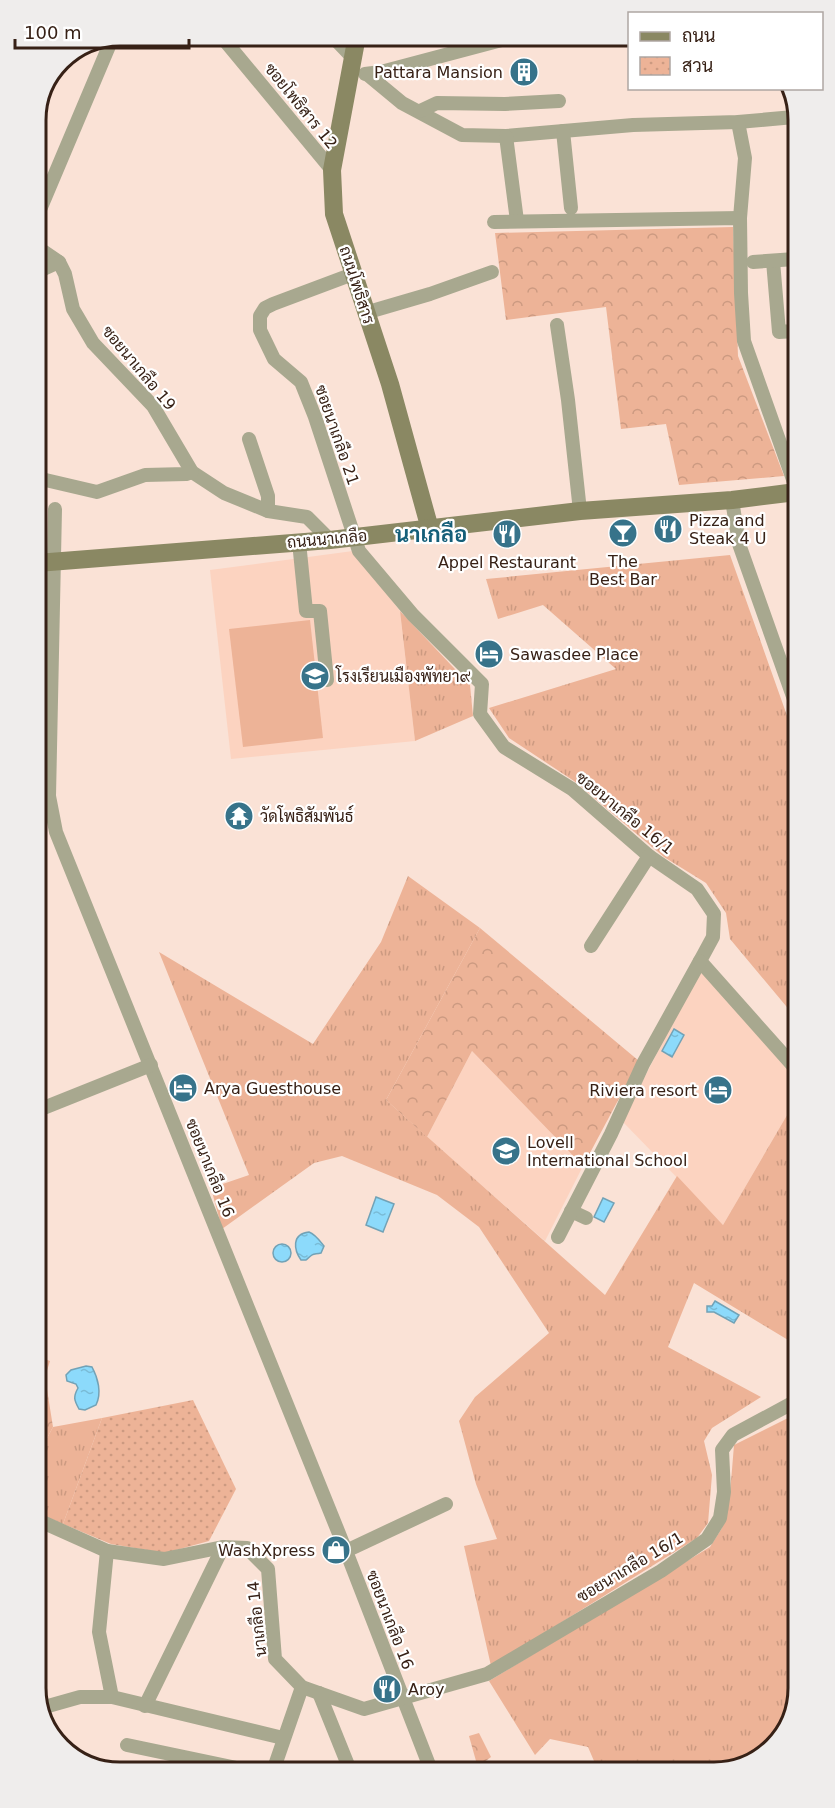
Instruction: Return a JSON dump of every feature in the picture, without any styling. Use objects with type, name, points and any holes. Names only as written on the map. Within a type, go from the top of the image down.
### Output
[{"type":"street","name":"ซอยโพธิสาร 12","points":[[229,46],[332,170]]},
{"type":"street","points":[[340,46],[356,68],[402,103],[462,135],[506,136],[633,124],[738,122],[788,118]]},
{"type":"street","name":"ถนนโพธิสาร","points":[[357,46],[356,68],[332,170],[334,214],[390,384],[429,529]]},
{"type":"street","points":[[356,68],[381,72],[477,47]]},
{"type":"street","points":[[47,193],[108,48]]},
{"type":"street","points":[[420,111],[437,103],[505,104],[559,101]]},
{"type":"street","points":[[738,122],[745,158],[741,218],[741,293],[744,341],[788,467]]},
{"type":"street","points":[[564,131],[571,208]]},
{"type":"street","points":[[506,136],[517,221]]},
{"type":"street","points":[[494,222],[741,218]]},
{"type":"street","points":[[47,254],[59,262]]},
{"type":"street","points":[[753,262],[788,260]]},
{"type":"street","points":[[773,261],[779,332],[788,331]]},
{"type":"street","points":[[47,267],[59,262]]},
{"type":"street","name":"ซอยนาเกลือ 19","points":[[59,262],[65,274],[74,309],[93,343],[153,406],[192,472],[224,494],[267,511],[307,517],[330,540]]},
{"type":"street","points":[[365,313],[430,294],[492,272]]},
{"type":"street","name":"ซอยนาเกลือ 21","points":[[353,274],[265,308],[259,323],[274,359],[301,382],[315,417],[354,537]]},
{"type":"street","points":[[557,325],[580,511]]},
{"type":"street","points":[[249,439],[267,496],[267,511]]},
{"type":"street","points":[[47,480],[97,492],[145,475],[192,472]]},
{"type":"street","name":"ถนนนาเกลือ","points":[[47,562],[330,540],[580,511],[732,500],[788,491]]},
{"type":"street","points":[[732,500],[739,544],[788,682]]},
{"type":"street","name":"ซอยนาเกลือ 16","points":[[47,558],[55,509]]},
{"type":"street","name":"ซอยนาเกลือ 16/1","points":[[354,537],[359,551],[413,615],[482,684],[480,714],[504,747],[572,789],[649,856],[697,890],[714,914],[713,937],[643,1064],[611,1134],[558,1237]]},
{"type":"street","points":[[299,542],[306,611],[320,610],[327,680]]},
{"type":"street","name":"ซอยนาเกลือ 16","points":[[47,615],[49,796],[56,832],[346,1551],[427,1762]]},
{"type":"street","points":[[591,946],[649,856]]},
{"type":"street","points":[[700,961],[788,1060]]},
{"type":"street","points":[[46,1107],[151,1065]]},
{"type":"street","points":[[571,1211],[586,1218]]},
{"type":"street","name":"ซอยนาเกลือ 16/1","points":[[402,1700],[487,1674],[661,1570],[706,1539],[720,1518],[724,1492],[722,1450],[733,1435],[788,1405]]},
{"type":"street","points":[[346,1551],[446,1504]]},
{"type":"street","name":"นาเกลือ 14","points":[[46,1524],[107,1551],[164,1559],[223,1547],[246,1548],[268,1569],[275,1659],[302,1687],[364,1709],[402,1700]]},
{"type":"street","points":[[145,1707],[223,1547]]},
{"type":"street","points":[[107,1551],[99,1632],[112,1697]]},
{"type":"street","points":[[276,1761],[302,1687]]},
{"type":"street","points":[[319,1694],[346,1761]]},
{"type":"street","points":[[49,1706],[80,1697],[112,1697],[145,1707],[283,1738]]},
{"type":"street","points":[[127,1745],[204,1761]]},
{"type":"shaded area","name":"โรงเรียนเมืองพัทยา๙","points":[[353,551],[400,611],[415,741],[231,759],[210,570]]},
{"type":"shaded area","name":"Riviera resort","points":[[701,968],[788,1065],[788,1113],[723,1225],[622,1121]]},
{"type":"shaded area","name":"Lovell International School","points":[[472,1051],[583,1166],[545,1241],[427,1137]]},
{"type":"green space","points":[[733,227],[738,356],[784,476],[679,485],[666,424],[621,429],[606,307],[506,320],[495,233]]},
{"type":"green space","points":[[730,555],[788,718],[788,1008],[730,939],[726,913],[706,883],[664,857],[574,781],[509,738],[489,708],[616,669],[543,605],[498,619],[486,579]]},
{"type":"green space","points":[[400,611],[470,685],[473,716],[415,741]]},
{"type":"green space","points":[[310,620],[323,738],[243,747],[229,629]]},
{"type":"green space","points":[[408,876],[480,928],[386,1100],[605,1295],[677,1176],[723,1225],[788,1113],[788,1340],[694,1283],[668,1347],[761,1397],[712,1428],[704,1441],[712,1475],[708,1523],[697,1538],[491,1666],[464,1546],[497,1539],[476,1484],[459,1421],[475,1397],[549,1333],[479,1227],[437,1195],[342,1156],[314,1163],[222,1229],[211,1188],[249,1175],[159,952],[313,1044],[381,942]]},
{"type":"green space","points":[[480,928],[639,1061],[583,1166],[472,1051],[427,1137],[386,1100]]},
{"type":"green space","points":[[46,1359],[50,1361],[46,1373]]},
{"type":"green space","points":[[46,1384],[53,1427],[46,1440]]},
{"type":"green space","points":[[193,1400],[236,1489],[209,1541],[165,1553],[111,1544],[63,1524],[102,1418]]},
{"type":"green space","points":[[102,1418],[63,1524],[46,1517],[46,1440],[53,1427]]},
{"type":"green space","points":[[788,1418],[788,1697],[779,1724],[756,1749],[738,1758],[714,1762],[594,1762],[588,1747],[550,1739],[535,1755],[489,1681],[710,1547],[722,1528],[730,1494],[734,1445]]},
{"type":"green space","points":[[479,1733],[491,1757],[485,1762],[476,1761],[469,1736]]},
{"type":"water","points":[[674,1029],[684,1035],[672,1057],[662,1051]]},
{"type":"water","points":[[376,1197],[394,1204],[383,1232],[366,1225]]},
{"type":"water","points":[[603,1198],[614,1203],[604,1222],[594,1217]]},
{"type":"water","points":[[309,1232],[324,1246],[321,1253],[301,1260],[296,1247],[297,1239],[303,1233]]},
{"type":"water","points":[[282,1244],[288,1247],[291,1253],[288,1259],[282,1262],[276,1259],[273,1253],[276,1247]]},
{"type":"water","points":[[715,1301],[739,1315],[734,1323],[714,1312],[707,1312],[707,1306],[712,1306]]},
{"type":"water","points":[[86,1366],[92,1367],[99,1391],[96,1405],[85,1410],[79,1409],[75,1398],[78,1388],[76,1384],[67,1381],[66,1375],[71,1370]]},
{"type":"place","name":"Pattara Mansion","points":[[524,72]]},
{"type":"place","name":"Pizza and Steak 4 U","points":[[668,529]]},
{"type":"place","name":"The Best Bar","points":[[623,533]]},
{"type":"place","name":"Appel Restaurant","points":[[507,534]]},
{"type":"place","name":"Sawasdee Place","points":[[489,654]]},
{"type":"place","name":"โรงเรียนเมืองพัทยา๙","points":[[315,676]]},
{"type":"place","name":"วัดโพธิสัมพันธ์","points":[[239,816]]},
{"type":"place","name":"Arya Guesthouse","points":[[183,1088]]},
{"type":"place","name":"Riviera resort","points":[[718,1090]]},
{"type":"place","name":"Lovell International School","points":[[506,1151]]},
{"type":"place","name":"WashXpress","points":[[336,1550]]},
{"type":"place","name":"Aroy","points":[[387,1689]]},
{"type":"district","name":"นาเกลือ","points":[[431,534]]}]
